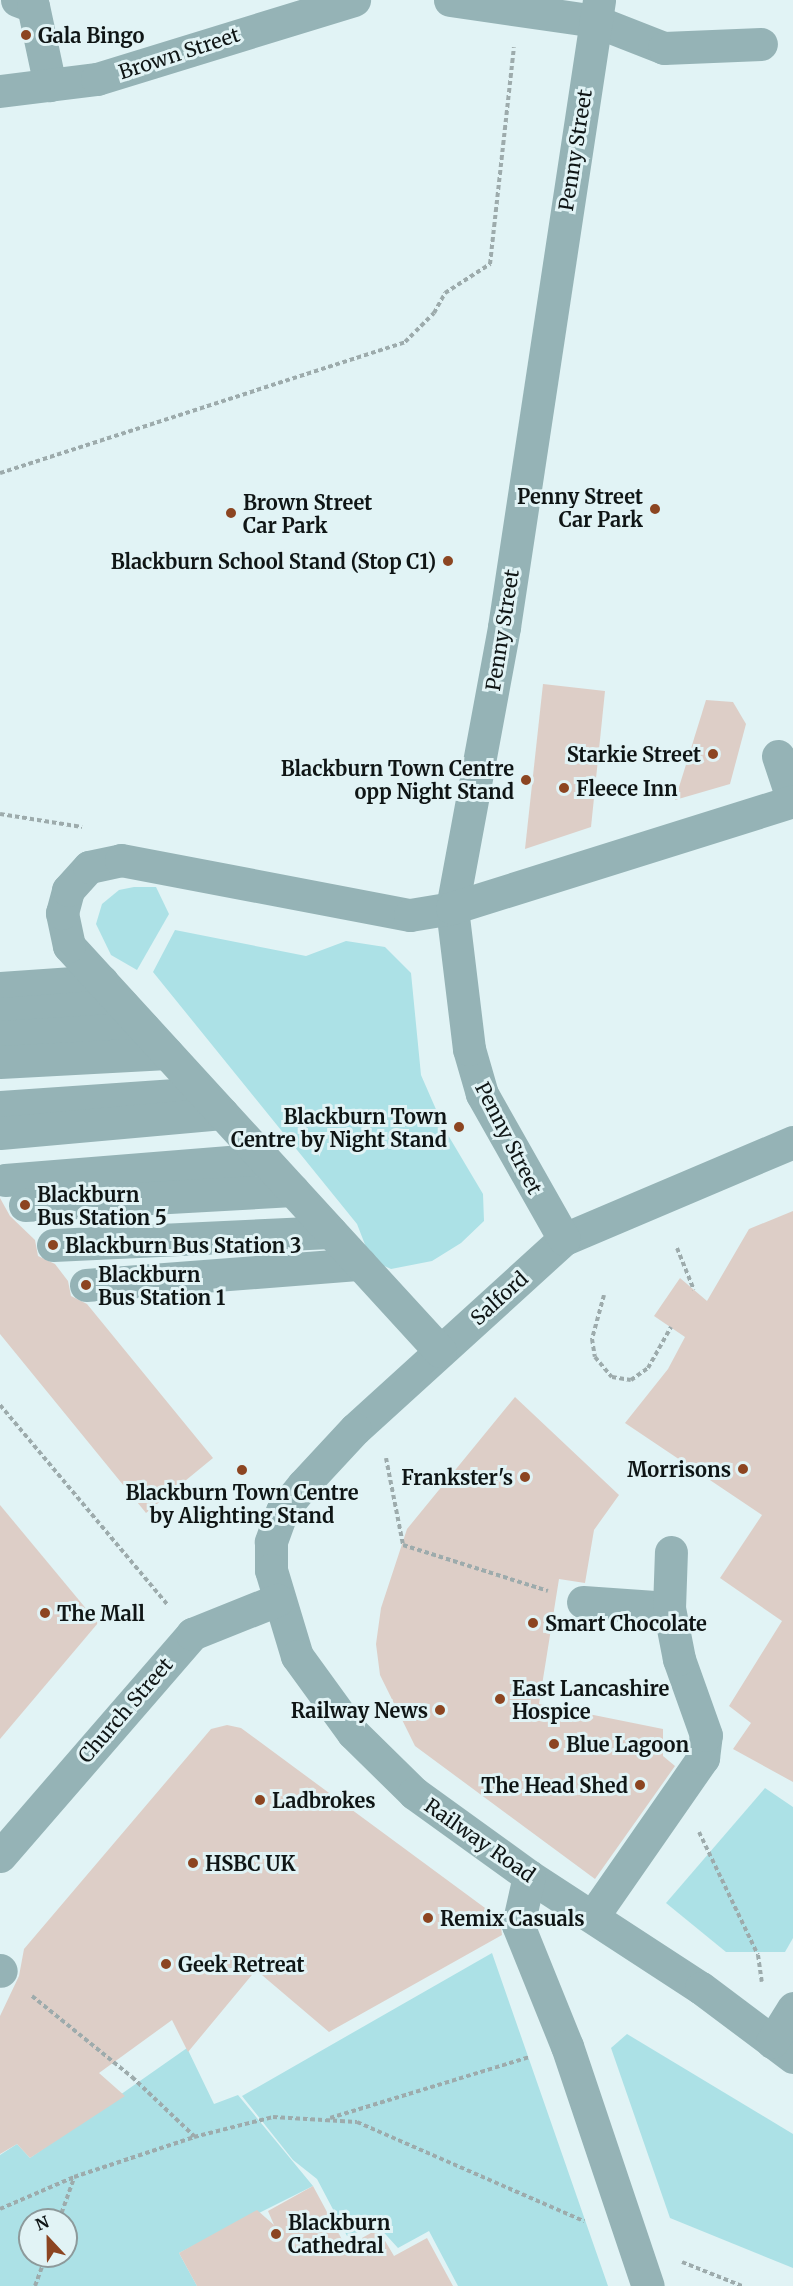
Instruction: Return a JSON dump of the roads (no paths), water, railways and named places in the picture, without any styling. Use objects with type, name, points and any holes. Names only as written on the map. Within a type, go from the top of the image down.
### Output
[{"type":"street","points":[[18,0],[33,6],[50,85]]},
{"type":"street","name":"Brown Street","points":[[0,91],[98,79],[252,15],[354,0]]},
{"type":"street","points":[[450,0],[525,11],[597,11],[664,48],[761,44]]},
{"type":"street","name":"Penny Street","points":[[564,1239],[482,1094],[469,1049],[452,908],[504,627],[597,11]]},
{"type":"street","points":[[440,1351],[69,946],[62,913],[68,890],[89,867],[121,860],[410,915],[452,908],[793,801],[777,756]]},
{"type":"street","points":[[0,988],[102,981]]},
{"type":"street","points":[[0,1014],[134,1016]]},
{"type":"street","points":[[0,1037],[134,1016]]},
{"type":"street","points":[[0,1062],[194,1083]]},
{"type":"street","points":[[0,1084],[194,1083]]},
{"type":"street","points":[[0,1107],[194,1083]]},
{"type":"street","points":[[0,1134],[194,1083]]},
{"type":"street","name":"Salford","points":[[271,1542],[282,1511],[355,1428],[564,1239],[793,1142]]},
{"type":"street","points":[[2,1170],[256,1150]]},
{"type":"street","points":[[57,1246],[293,1190]]},
{"type":"street","points":[[57,1246],[338,1240]]},
{"type":"street","points":[[57,1246],[338,1240]]},
{"type":"street","name":"Railway Road","points":[[271,1542],[277,1600],[297,1656],[353,1733],[414,1793],[529,1876],[593,1916],[783,2050]]},
{"type":"street","points":[[593,1916],[703,1758],[706,1735],[679,1659],[669,1608],[671,1552]]},
{"type":"street","name":"Church Street","points":[[0,1856],[192,1634],[277,1600]]},
{"type":"street","points":[[583,1602],[669,1608]]},
{"type":"street","points":[[529,1876],[518,1925],[567,2046],[648,2286]]},
{"type":"street","points":[[783,2050],[793,2008]]},
{"type":"place","name":"Gala Bingo","points":[[26,35]]},
{"type":"place","name":"Penny Street Car Park","points":[[655,509]]},
{"type":"place","name":"Brown Street Car Park","points":[[231,513]]},
{"type":"place","name":"Blackburn School Stand (Stop C1)","points":[[448,561]]},
{"type":"place","name":"Starkie Street","points":[[713,754]]},
{"type":"place","name":"Blackburn Town Centre opp Night Stand","points":[[526,780]]},
{"type":"place","name":"Fleece Inn","points":[[564,788]]},
{"type":"place","name":"Blackburn Town Centre by Night Stand","points":[[459,1127]]},
{"type":"place","name":"Blackburn Bus Station 5","points":[[25,1205]]},
{"type":"place","name":"Blackburn Bus Station 3","points":[[53,1245]]},
{"type":"place","name":"Blackburn Bus Station 1","points":[[86,1285]]},
{"type":"place","name":"Morrisons","points":[[743,1469]]},
{"type":"place","name":"Blackburn Town Centre by Alighting Stand","points":[[242,1470]]},
{"type":"place","name":"Frankster's","points":[[525,1477]]},
{"type":"place","name":"The Mall","points":[[45,1613]]},
{"type":"place","name":"Smart Chocolate","points":[[533,1623]]},
{"type":"place","name":"East Lancashire Hospice","points":[[500,1699]]},
{"type":"place","name":"Railway News","points":[[440,1710]]},
{"type":"place","name":"Blue Lagoon","points":[[554,1744]]},
{"type":"place","name":"The Head Shed","points":[[640,1785]]},
{"type":"place","name":"Ladbrokes","points":[[260,1800]]},
{"type":"place","name":"HSBC UK","points":[[193,1863]]},
{"type":"place","name":"Remix Casuals","points":[[428,1918]]},
{"type":"place","name":"Geek Retreat","points":[[166,1964]]},
{"type":"place","name":"Blackburn Cathedral","points":[[276,2234]]}]
